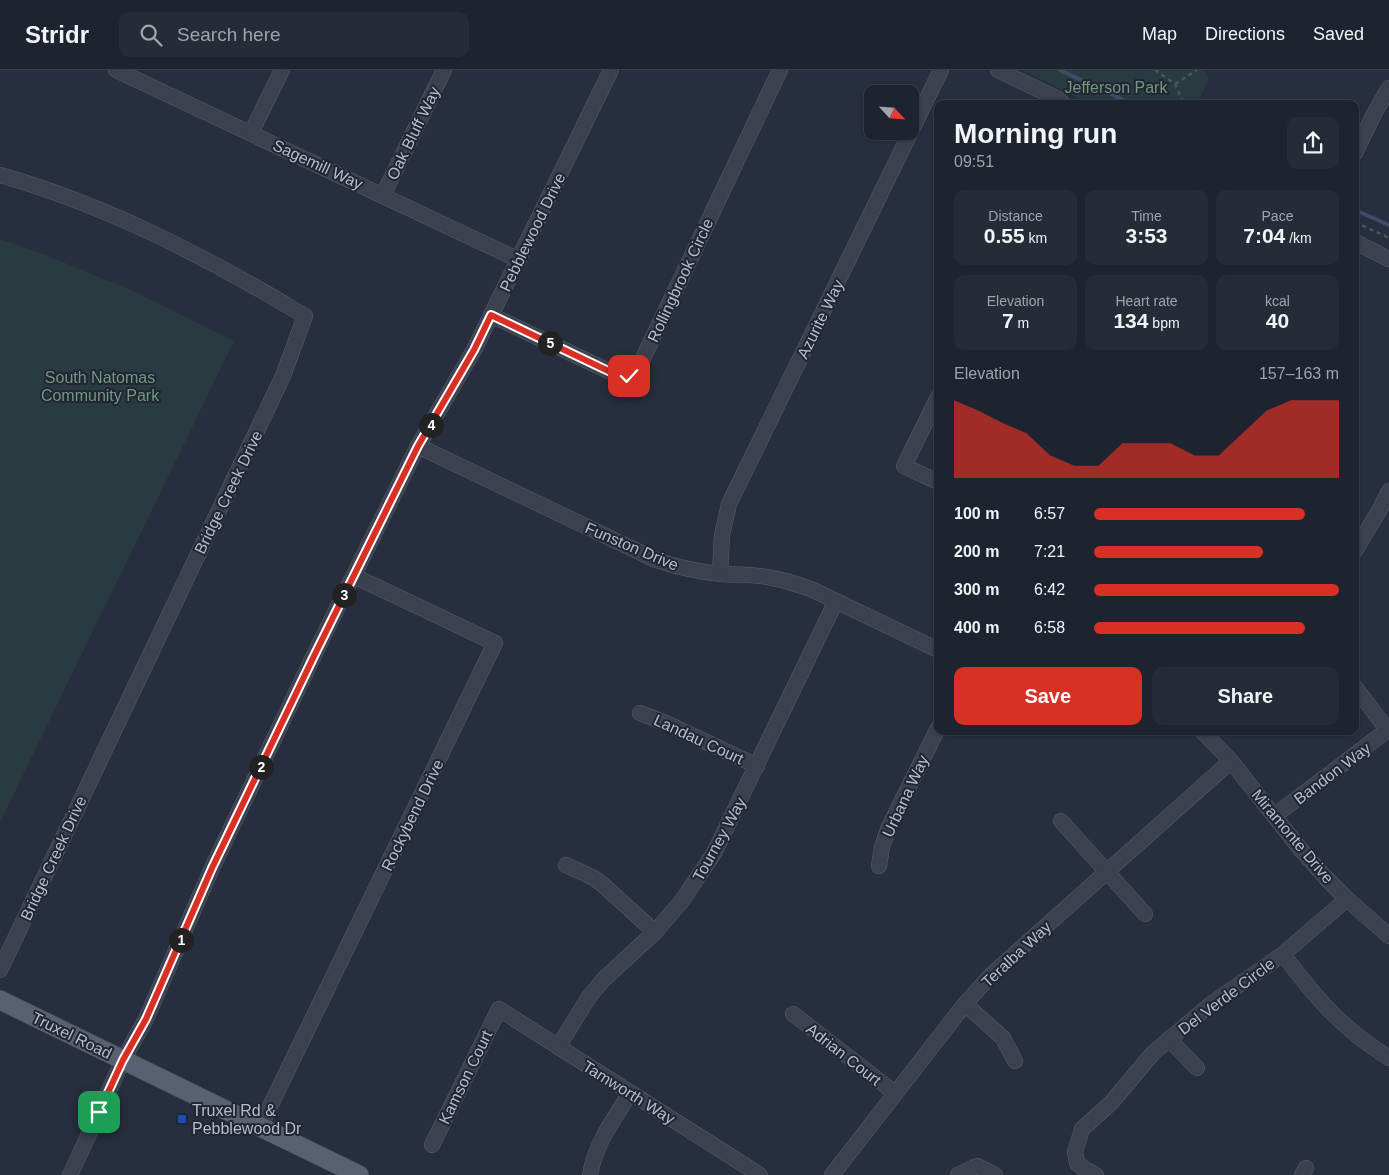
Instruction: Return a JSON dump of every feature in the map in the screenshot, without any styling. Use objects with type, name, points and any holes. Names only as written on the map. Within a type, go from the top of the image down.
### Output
[{"type":"main road","name":"Truxel Road","points":[[0,1000],[359,1175]]},
{"type":"street","points":[[251,133],[282,70]]},
{"type":"street","name":"Oak Bluff Way","points":[[383,195],[444,70]]},
{"type":"street","name":"Pebblewood Drive","points":[[70,1175],[123,1060],[146,1019],[212,868],[354,576],[418,446],[474,350],[611,70]]},
{"type":"street","name":"Rollingbrook Circle","points":[[491,315],[621,377],[629,376],[637,371],[780,70]]},
{"type":"street","name":"Azurite Way","points":[[720,574],[722,535],[729,504],[941,70]]},
{"type":"street","points":[[998,70],[1059,100]]},
{"type":"street","name":"Sagemill Way","points":[[124,71],[519,260]]},
{"type":"street","points":[[1359,145],[1389,88]]},
{"type":"street","name":"Bridge Creek Drive","points":[[0,175],[68,197],[168,240],[244,280],[305,316],[283,376],[0,970]]},
{"type":"street","points":[[1359,244],[1389,259]]},
{"type":"street","points":[[934,405],[904,466],[934,480]]},
{"type":"street","name":"Funston Drive","points":[[418,446],[656,560],[683,569],[720,574],[771,577],[813,590],[934,648]]},
{"type":"street","points":[[1359,544],[1389,491]]},
{"type":"street","name":"Rockybend Drive","points":[[260,1127],[495,643],[354,576]]},
{"type":"street","name":"Tourney Way","points":[[558,1047],[589,997],[602,980],[655,932],[686,894],[714,853],[836,601]]},
{"type":"street","points":[[1359,692],[1389,731]]},
{"type":"street","name":"Landau Court","points":[[640,713],[668,724],[757,766]]},
{"type":"street","name":"Bandon Way","points":[[1274,816],[1389,731]]},
{"type":"street","name":"Urbana Way","points":[[879,866],[882,847],[888,829],[935,735]]},
{"type":"street","name":"Miramonte Drive","points":[[1206,735],[1231,761],[1301,850],[1347,899],[1389,936]]},
{"type":"street","name":"Teralba Way","points":[[832,1175],[965,1004],[1019,950],[1231,761]]},
{"type":"street","points":[[1061,821],[1145,914]]},
{"type":"street","points":[[566,866],[594,878],[655,932]]},
{"type":"street","name":"Del Verde Circle","points":[[1096,1175],[1083,1168],[1077,1162],[1074,1152],[1082,1129],[1111,1103],[1153,1053],[1169,1039],[1211,1004],[1283,954],[1347,899]]},
{"type":"street","name":"Del Verde Circle","points":[[1283,954],[1311,992],[1338,1020],[1365,1044],[1389,1058]]},
{"type":"street","points":[[965,1004],[1003,1038],[1015,1061]]},
{"type":"street","name":"Tamworth Way","points":[[499,1009],[760,1175]]},
{"type":"street","name":"Kamson Court","points":[[432,1145],[499,1009]]},
{"type":"street","name":"Adrian Court","points":[[793,1014],[895,1093]]},
{"type":"street","name":"Del Verde Circle","points":[[1169,1039],[1197,1068]]},
{"type":"street","points":[[590,1175],[593,1158],[602,1139],[630,1093]]},
{"type":"street","points":[[958,1175],[976,1166],[995,1175]]},
{"type":"path","points":[[1155,70],[1175,84],[1182,100]]},
{"type":"path","points":[[1175,84],[1197,70]]},
{"type":"path","points":[[1359,224],[1389,238]]},
{"type":"green space","name":"Jefferson Park","points":[[1023,70],[1204,70],[1209,79],[1199,100],[1080,99]]},
{"type":"green space","name":"South Natomas Community Park","points":[[0,239],[48,256],[133,291],[234,341],[0,822]]},
{"type":"waterway","points":[[1060,70],[1124,100]]},
{"type":"waterway","points":[[1359,212],[1389,225]]},
{"type":"place","name":"Truxel Rd & Pebblewood Dr","points":[[182,1119]]},
{"type":"route","points":[[99,1112],[123,1060],[146,1019],[212,868],[315,654],[418,446],[474,350],[491,315],[621,377],[629,376]]}]
